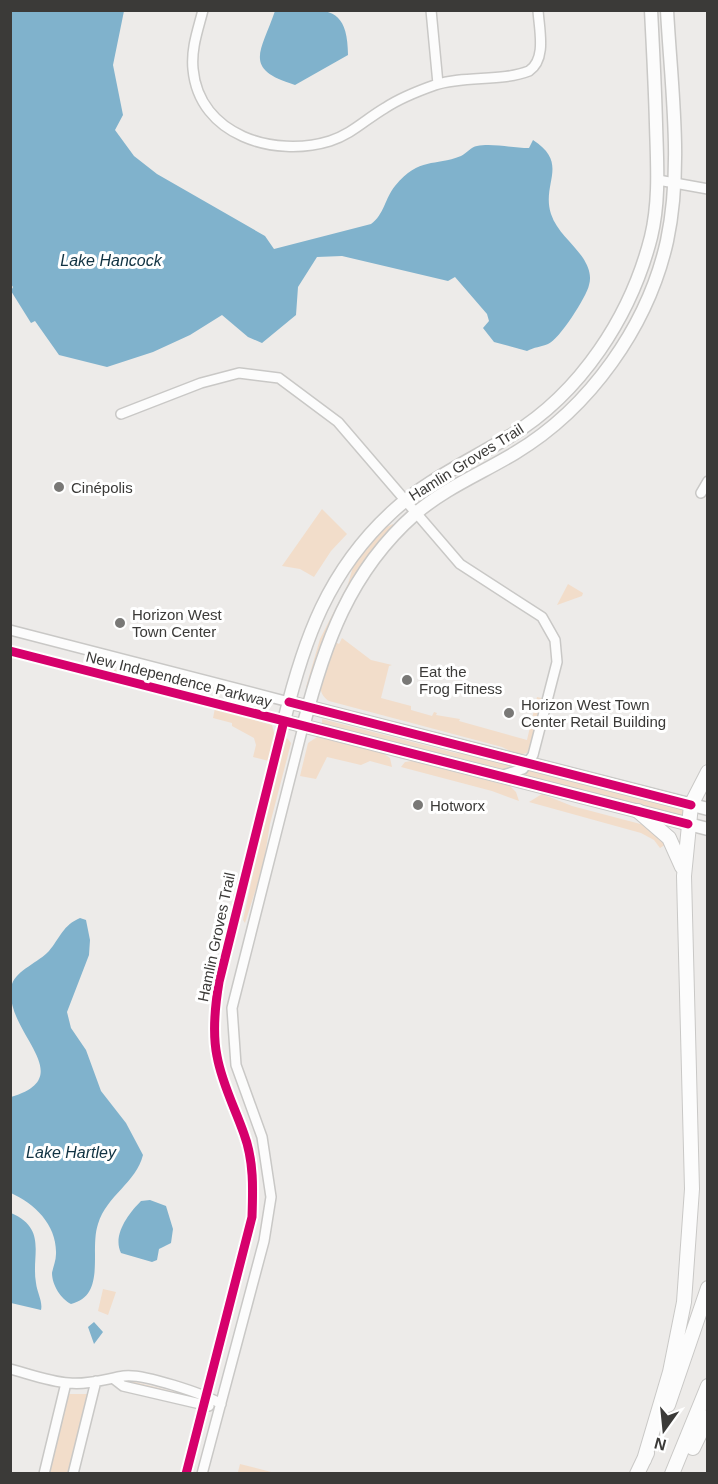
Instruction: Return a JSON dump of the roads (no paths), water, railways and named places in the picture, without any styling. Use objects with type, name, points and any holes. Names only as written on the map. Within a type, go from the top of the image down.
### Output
[{"type":"highway","points":[[644,1460],[678,1335],[691,1239],[692,1189],[684,876],[691,805],[708,772]]},
{"type":"highway","points":[[638,811],[669,837],[676,850],[684,876]]},
{"type":"highway","points":[[637,1473],[677,1381],[708,1288]]},
{"type":"highway","points":[[672,1473],[708,1386]]},
{"type":"highway","points":[[679,1473],[708,1417]]},
{"type":"main road","name":"Hamlin Groves Trail","points":[[284,721],[303,649],[324,599],[356,550],[420,488],[511,436],[540,416],[563,395],[612,332],[637,282],[651,236],[658,180],[651,10]]},
{"type":"main road","name":"Hamlin Groves Trail","points":[[303,727],[324,650],[342,609],[379,554],[415,514],[456,485],[516,452],[545,432],[588,392],[626,341],[652,289],[667,241],[675,181],[667,10]]},
{"type":"main road","name":"New Independence Parkway","points":[[288,702],[708,809]]},
{"type":"main road","name":"New Independence Parkway","points":[[284,721],[708,829]]},
{"type":"street","points":[[203,10],[193,54],[197,87],[207,107],[223,125],[259,143],[294,148],[333,140],[354,131],[384,108],[438,84],[477,77],[521,74],[534,67],[540,50],[538,10]]},
{"type":"street","points":[[431,10],[438,84]]},
{"type":"street","points":[[658,180],[675,181],[708,189]]},
{"type":"street","points":[[121,414],[201,383],[239,373],[279,378],[338,422],[460,564],[530,608],[550,627],[555,640],[557,662],[530,763],[517,773],[495,776]]},
{"type":"street","points":[[701,493],[708,481]]},
{"type":"street","name":"New Independence Parkway","points":[[10,630],[288,702]]},
{"type":"street","name":"New Independence Parkway","points":[[10,651],[284,721]]},
{"type":"street","name":"Hamlin Groves Trail","points":[[186,1473],[248,1237],[253,1195],[253,1177],[244,1134],[226,1091],[216,1053],[216,998],[284,721]]},
{"type":"street","name":"Hamlin Groves Trail","points":[[202,1473],[264,1241],[271,1197],[262,1137],[240,1082],[233,1049],[231,1008],[303,727]]},
{"type":"street","points":[[228,945],[245,948]]},
{"type":"street","points":[[10,1369],[66,1383],[124,1376],[139,1377],[206,1395],[220,1404]]},
{"type":"street","points":[[114,1379],[123,1386],[203,1407],[220,1404]]},
{"type":"street","points":[[73,1473],[96,1381]]},
{"type":"street","points":[[44,1473],[66,1383]]},
{"type":"water","name":"Lake Hancock","points":[[11,10],[124,11],[113,65],[123,115],[115,130],[134,156],[157,174],[265,236],[274,249],[371,224],[379,216],[395,186],[412,170],[420,166],[461,156],[477,146],[529,148],[533,140],[550,157],[552,166],[549,193],[551,214],[561,232],[586,264],[590,278],[587,291],[572,317],[553,341],[527,351],[494,342],[483,328],[489,321],[487,314],[455,277],[448,281],[342,256],[317,257],[298,287],[296,315],[262,343],[248,337],[222,315],[190,335],[153,352],[107,367],[59,355],[35,321],[31,323],[11,291],[13,287],[10,283]]},
{"type":"water","points":[[318,10],[337,17],[347,37],[348,55],[295,85],[278,79],[262,65],[260,57],[261,48],[275,11]]},
{"type":"water","name":"Lake Hartley","points":[[80,918],[86,920],[90,940],[89,955],[67,1012],[71,1028],[86,1050],[101,1091],[126,1123],[143,1155],[134,1174],[102,1214],[96,1235],[93,1282],[89,1292],[82,1299],[71,1304],[55,1287],[52,1273],[56,1257],[55,1244],[49,1225],[36,1209],[11,1193],[11,1097],[31,1088],[40,1077],[40,1064],[11,1001],[12,984],[15,979],[23,970],[45,955],[66,928]]},
{"type":"water","points":[[150,1200],[166,1206],[173,1229],[171,1243],[159,1249],[157,1260],[152,1262],[121,1253],[119,1246],[120,1232],[127,1218],[141,1201]]},
{"type":"water","points":[[11,1213],[22,1219],[34,1235],[35,1273],[41,1310],[11,1303]]},
{"type":"water","points":[[94,1322],[103,1332],[94,1344],[88,1327]]},
{"type":"place","name":"Cinépolis","points":[[59,487]]},
{"type":"place","name":"Horizon West Town Center","points":[[120,623]]},
{"type":"place","name":"Eat the Frog Fitness","points":[[407,680]]},
{"type":"place","name":"Horizon West Town Center Retail Building","points":[[509,713]]},
{"type":"place","name":"Hotworx","points":[[418,805]]}]
